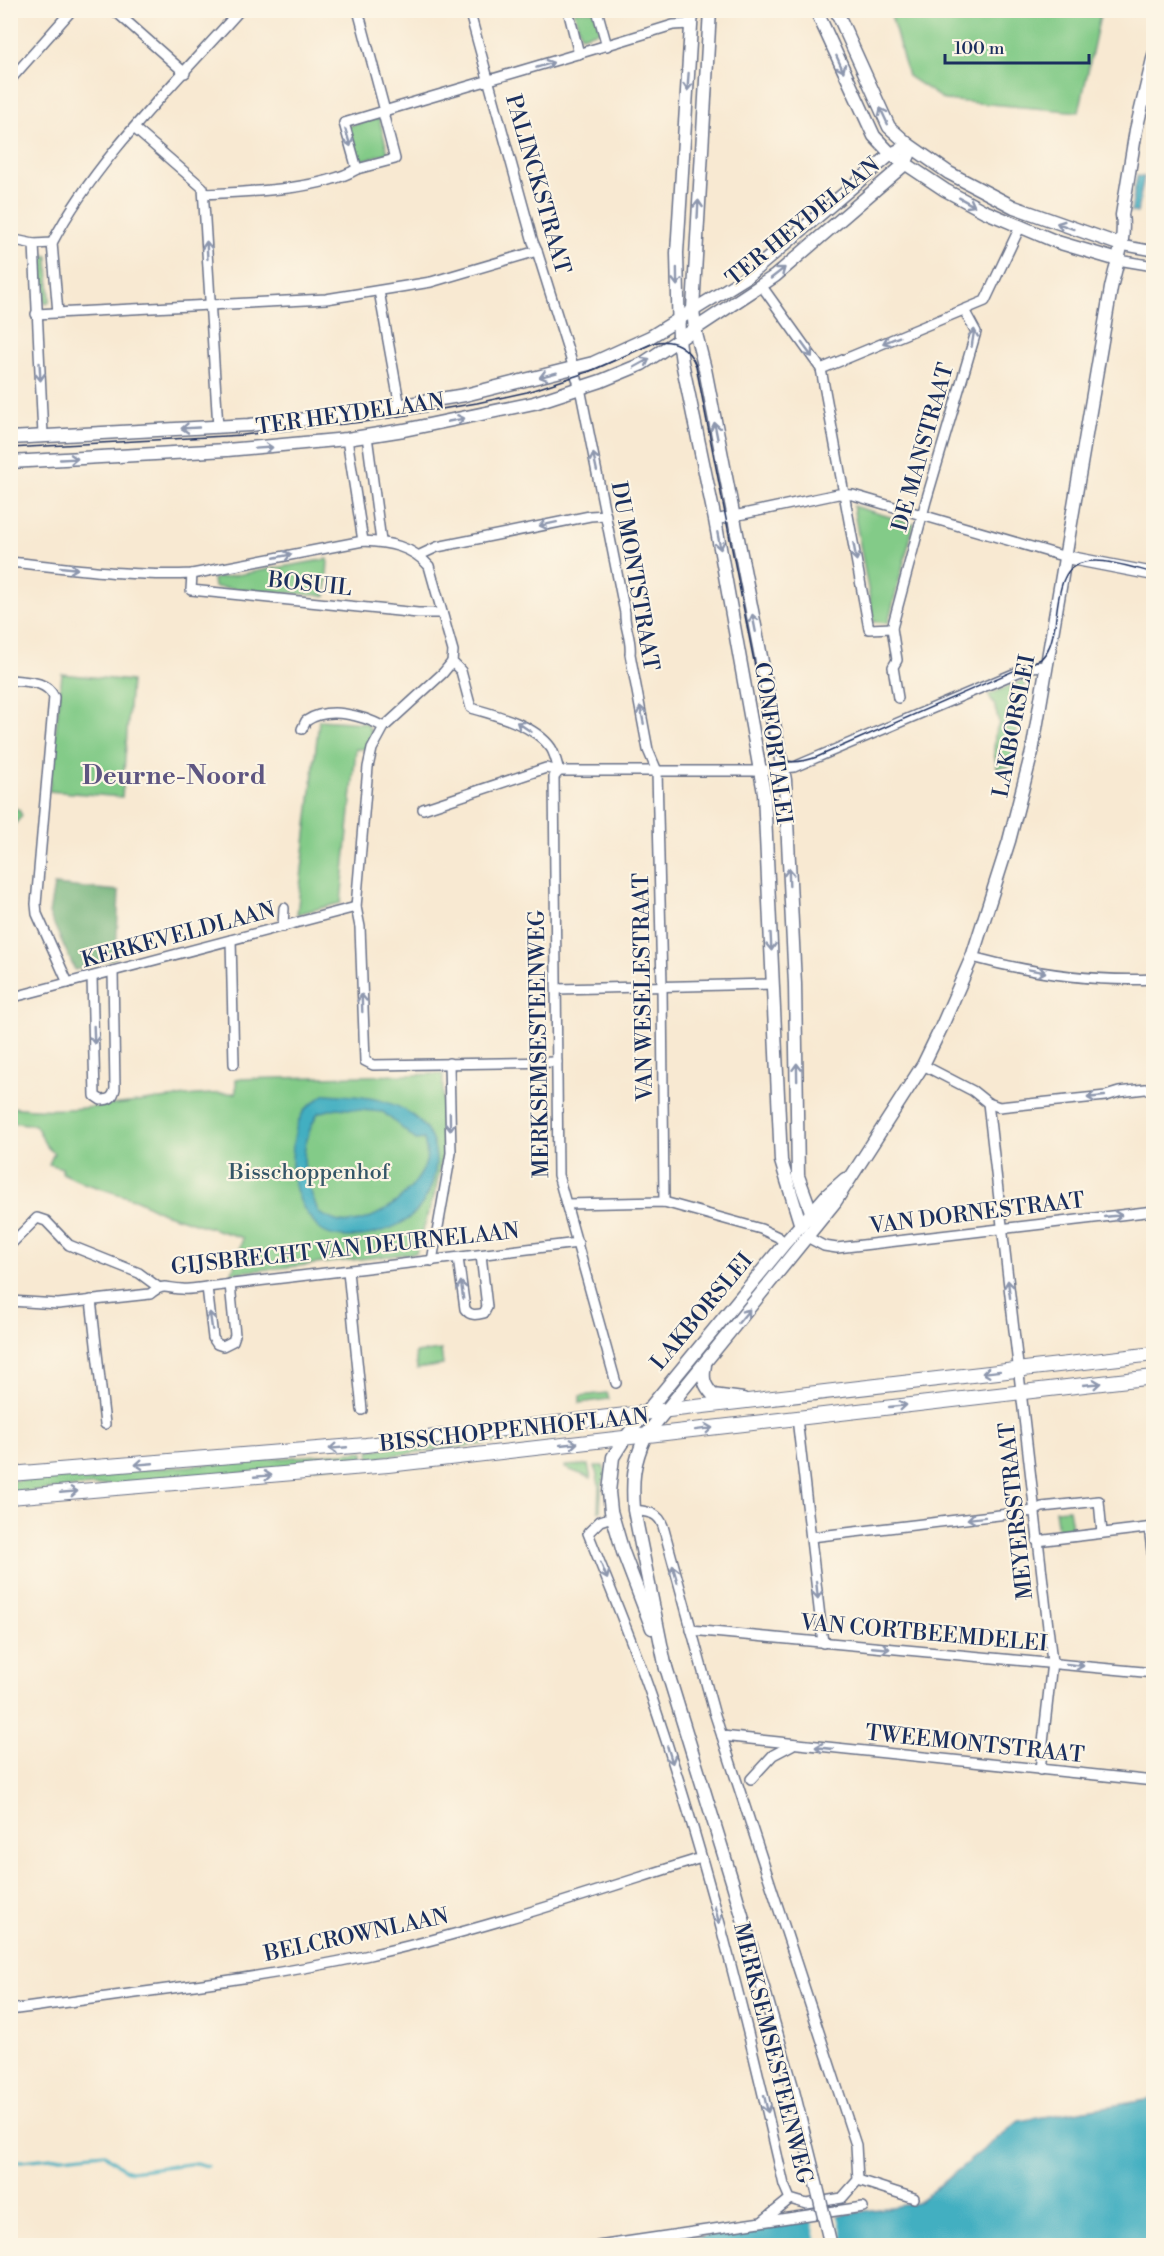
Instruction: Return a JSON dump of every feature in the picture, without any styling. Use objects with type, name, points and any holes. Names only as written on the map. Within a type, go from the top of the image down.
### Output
[{"type":"main road","name":"BISSCHOPPENHOFLAAN","points":[[10,1474],[366,1446],[1018,1368],[1154,1354]]},
{"type":"main road","name":"BISSCHOPPENHOFLAAN","points":[[10,1497],[388,1465],[1154,1377]]},
{"type":"street","points":[[10,80],[72,10]]},
{"type":"street","points":[[114,10],[185,73]]},
{"type":"street","points":[[58,313],[52,243],[67,215],[97,172],[134,128],[240,10]]},
{"type":"street","points":[[204,194],[291,187],[344,176],[357,169],[395,159],[384,117],[385,111],[358,10]]},
{"type":"street","name":"PALINCKSTRAAT","points":[[469,10],[533,242],[580,388]]},
{"type":"street","points":[[568,10],[579,54]]},
{"type":"street","points":[[597,10],[606,46]]},
{"type":"street","points":[[679,340],[677,253],[692,10]]},
{"type":"street","points":[[695,330],[693,309],[710,10]]},
{"type":"street","points":[[816,10],[874,136],[891,154],[984,211],[1020,227],[1083,250],[1114,259],[1154,266]]},
{"type":"street","points":[[836,10],[889,127],[911,146],[949,172],[1014,207],[1117,244],[1154,251]]},
{"type":"street","points":[[357,169],[344,123],[489,82],[677,24],[709,25]]},
{"type":"street","points":[[1117,244],[1124,223],[1122,215],[1136,130],[1154,55]]},
{"type":"street","points":[[134,128],[203,188],[218,427]]},
{"type":"street","points":[[905,164],[911,146]]},
{"type":"street","name":"TER HEYDELAAN","points":[[10,438],[218,427],[300,420],[400,407],[465,395],[573,369],[632,347],[745,278],[891,154],[911,146]]},
{"type":"street","name":"TER HEYDELAAN","points":[[10,462],[227,450],[347,439],[497,412],[580,388],[642,364],[775,276],[905,164]]},
{"type":"street","points":[[821,369],[985,301],[1020,227]]},
{"type":"street","points":[[1083,250],[1087,243],[1086,234]]},
{"type":"street","points":[[10,239],[34,244],[52,243]]},
{"type":"street","points":[[34,244],[43,435]]},
{"type":"street","name":"LAKBORSLEI","points":[[667,1410],[726,1338],[814,1219],[827,1195],[856,1170],[926,1066],[941,1028],[976,958],[1032,752],[1117,244]]},
{"type":"street","points":[[36,314],[326,299],[431,282],[537,251]]},
{"type":"street","points":[[760,285],[821,369],[868,629],[892,628]]},
{"type":"street","points":[[379,291],[400,407]]},
{"type":"street","name":"DE MANSTRAAT","points":[[898,698],[893,667],[897,660],[892,628],[922,515],[976,332],[964,310]]},
{"type":"street","name":"CONFORTALEI","points":[[695,330],[783,768],[795,984],[798,1172],[805,1199],[814,1219]]},
{"type":"street","name":"CONFORTALEI","points":[[679,340],[715,519],[764,793],[781,1161],[804,1231]]},
{"type":"street","name":"DU MONTSTRAAT","points":[[580,388],[606,515],[648,750],[657,771]]},
{"type":"street","points":[[368,436],[381,541]]},
{"type":"street","points":[[347,439],[363,541]]},
{"type":"street","points":[[715,519],[838,494],[853,495],[1066,557],[1154,574]]},
{"type":"street","points":[[557,1062],[373,1065],[365,1061],[360,927],[356,907],[368,767],[372,749],[384,727],[452,662],[453,651],[429,566],[420,555],[437,547],[590,516],[606,515]]},
{"type":"street","name":"BOSUIL","points":[[10,562],[141,575],[192,574],[363,541],[381,541],[420,555]]},
{"type":"street","name":"BOSUIL","points":[[192,574],[191,590],[418,613],[442,613]]},
{"type":"street","points":[[452,662],[461,671],[471,708],[516,721],[539,737],[552,748],[559,771]]},
{"type":"street","points":[[423,809],[546,768],[559,771],[657,771],[760,770],[794,767],[1030,667],[1047,666]]},
{"type":"street","points":[[10,680],[45,685],[54,697],[36,904],[38,914],[69,983]]},
{"type":"street","points":[[302,729],[306,721],[323,713],[360,717],[372,720],[384,727]]},
{"type":"street","name":"MERKSEMSESTEENWEG","points":[[559,771],[554,777],[558,1175],[616,1383]]},
{"type":"street","name":"VAN WESELESTRAAT","points":[[657,771],[664,1202]]},
{"type":"street","name":"KERKEVELDLAAN","points":[[10,998],[356,907]]},
{"type":"street","points":[[283,927],[284,908]]},
{"type":"street","points":[[231,940],[234,1064]]},
{"type":"street","points":[[976,958],[1079,977],[1154,979]]},
{"type":"street","points":[[92,977],[95,1096],[101,1100],[108,1100],[113,1096],[115,1089],[113,971]]},
{"type":"street","points":[[557,988],[772,984]]},
{"type":"street","points":[[432,1261],[451,1153],[449,1064]]},
{"type":"street","points":[[926,1066],[973,1091],[988,1103],[999,1107],[1106,1096],[1119,1092],[1154,1088]]},
{"type":"street","points":[[988,1103],[1021,1392]]},
{"type":"street","points":[[785,1175],[798,1172]]},
{"type":"street","points":[[566,1204],[664,1202],[761,1229],[785,1243]]},
{"type":"street","name":"VAN DORNESTRAAT","points":[[804,1231],[824,1246],[837,1248],[1154,1211]]},
{"type":"street","points":[[10,1245],[37,1218],[46,1221],[69,1245],[140,1273],[158,1287]]},
{"type":"street","name":"LAKBORSLEI","points":[[625,1438],[785,1243],[804,1231]]},
{"type":"street","name":"GIJSBRECHT VAN DEURNELAAN","points":[[10,1301],[58,1304],[150,1294],[158,1287],[170,1286],[180,1289],[207,1287],[578,1243]]},
{"type":"street","points":[[458,1258],[465,1309],[468,1314],[475,1315],[484,1313],[487,1307],[481,1255]]},
{"type":"street","points":[[348,1271],[362,1410]]},
{"type":"street","points":[[207,1287],[213,1338],[217,1344],[224,1347],[233,1341],[235,1335],[230,1284]]},
{"type":"street","points":[[91,1300],[105,1424]]},
{"type":"street","points":[[714,1328],[726,1338]]},
{"type":"street","name":"LAKBORSLEI","points":[[705,1365],[702,1377],[713,1395],[732,1396],[749,1401]]},
{"type":"street","name":"MEYERSSTRAAT","points":[[1021,1392],[1052,1662],[1040,1770]]},
{"type":"street","name":"MERKSEMSESTEENWEG","points":[[666,1669],[634,1510],[633,1488],[635,1463],[646,1435],[667,1410]]},
{"type":"street","points":[[797,1418],[823,1643]]},
{"type":"street","name":"MERKSEMSESTEENWEG","points":[[625,1438],[613,1457],[609,1492],[612,1517],[666,1669],[732,1881],[792,2087],[831,2246]]},
{"type":"street","points":[[811,1537],[1034,1511],[1042,1507],[1099,1501],[1102,1533]]},
{"type":"street","name":"MERKSEMSESTEENWEG","points":[[612,1517],[600,1521],[588,1533],[618,1605],[652,1700],[701,1858],[754,2052],[784,2185],[790,2199],[807,2204],[842,2198],[858,2180],[856,2145],[722,1736],[660,1518],[653,1513],[634,1510]]},
{"type":"street","points":[[1037,1541],[1151,1527],[1154,1568]]},
{"type":"street","name":"VAN CORTBEEMDELEI","points":[[691,1630],[1154,1673]]},
{"type":"street","name":"TWEEMONTSTRAAT","points":[[722,1736],[1154,1781]]},
{"type":"street","points":[[751,1779],[773,1755],[792,1745]]},
{"type":"street","name":"BELCROWNLAAN","points":[[10,2010],[292,1970],[366,1956],[480,1928],[701,1858]]},
{"type":"street","points":[[858,2180],[914,2198]]},
{"type":"street","points":[[762,2222],[790,2199]]},
{"type":"street","points":[[598,2246],[863,2207]]},
{"type":"green space","points":[[574,11],[594,11],[600,31],[581,36]]},
{"type":"green space","points":[[890,11],[1101,11],[1079,112],[944,100],[908,76]]},
{"type":"green space","points":[[379,118],[388,153],[359,161],[348,126]]},
{"type":"green space","points":[[48,256],[50,301],[47,304],[44,302],[41,257]]},
{"type":"green space","points":[[853,506],[914,524],[888,623],[874,622]]},
{"type":"green space","points":[[328,559],[326,596],[214,587],[213,579]]},
{"type":"green space","points":[[62,674],[131,681],[122,797],[49,791]]},
{"type":"green space","points":[[1026,679],[1010,766],[997,768],[994,753],[995,734],[999,723],[994,703],[988,695]]},
{"type":"green space","points":[[319,720],[366,723],[372,732],[366,749],[356,749],[341,903],[297,914]]},
{"type":"green space","points":[[11,806],[19,810],[22,816],[15,824],[11,823]]},
{"type":"green space","points":[[54,885],[119,891],[116,958],[75,970],[49,914]]},
{"type":"green space","name":"Bisschoppenhof","points":[[443,1074],[443,1150],[436,1189],[416,1253],[232,1273],[243,1238],[163,1213],[137,1200],[84,1183],[62,1173],[62,1168],[49,1164],[54,1153],[46,1146],[35,1125],[11,1122],[11,1107],[67,1109],[236,1093],[236,1079]]},
{"type":"green space","points":[[441,1350],[443,1365],[417,1369],[415,1353]]},
{"type":"green space","points":[[607,1393],[609,1399],[580,1403],[580,1396]]},
{"type":"green space","points":[[583,1424],[584,1432],[386,1456],[370,1462],[369,1450]]},
{"type":"green space","points":[[364,1451],[365,1463],[11,1493],[11,1481]]},
{"type":"green space","points":[[588,1465],[591,1478],[565,1468],[565,1466]]},
{"type":"green space","points":[[595,1466],[603,1466],[606,1475],[601,1488],[600,1511],[598,1511],[599,1485]]},
{"type":"green space","points":[[1069,1509],[1072,1527],[1058,1530],[1055,1510]]},
{"type":"water","points":[[1137,176],[1144,177],[1137,213],[1131,212]]},
{"type":"water","points":[[325,1094],[366,1097],[392,1104],[415,1118],[425,1128],[431,1138],[436,1160],[433,1182],[423,1203],[408,1219],[396,1226],[369,1235],[341,1237],[319,1229],[308,1215],[299,1199],[292,1168],[295,1131],[304,1111]],"holes":[[[337,1108],[383,1112],[416,1140],[424,1139],[427,1159],[421,1173],[404,1195],[392,1205],[366,1219],[340,1222],[319,1213],[309,1187],[304,1163],[307,1139],[318,1113]]]},
{"type":"water","points":[[1153,2099],[1153,2245],[640,2246],[917,2203],[1019,2121]]},
{"type":"pier","points":[[837,2213],[845,2245],[818,2245],[811,2217]]},
{"type":"waterway","points":[[10,2162],[104,2153],[124,2169],[131,2171],[197,2163],[207,2166]]},
{"type":"tram line","points":[[10,448],[243,435],[371,421],[527,392],[588,372],[654,343],[674,343],[685,349],[696,366],[770,743],[778,756],[795,762],[817,757],[1041,659],[1052,639],[1064,579],[1071,569],[1080,563],[1104,561],[1154,573]]},
{"type":"district","name":"Deurne-Noord","points":[[174,775]]}]
